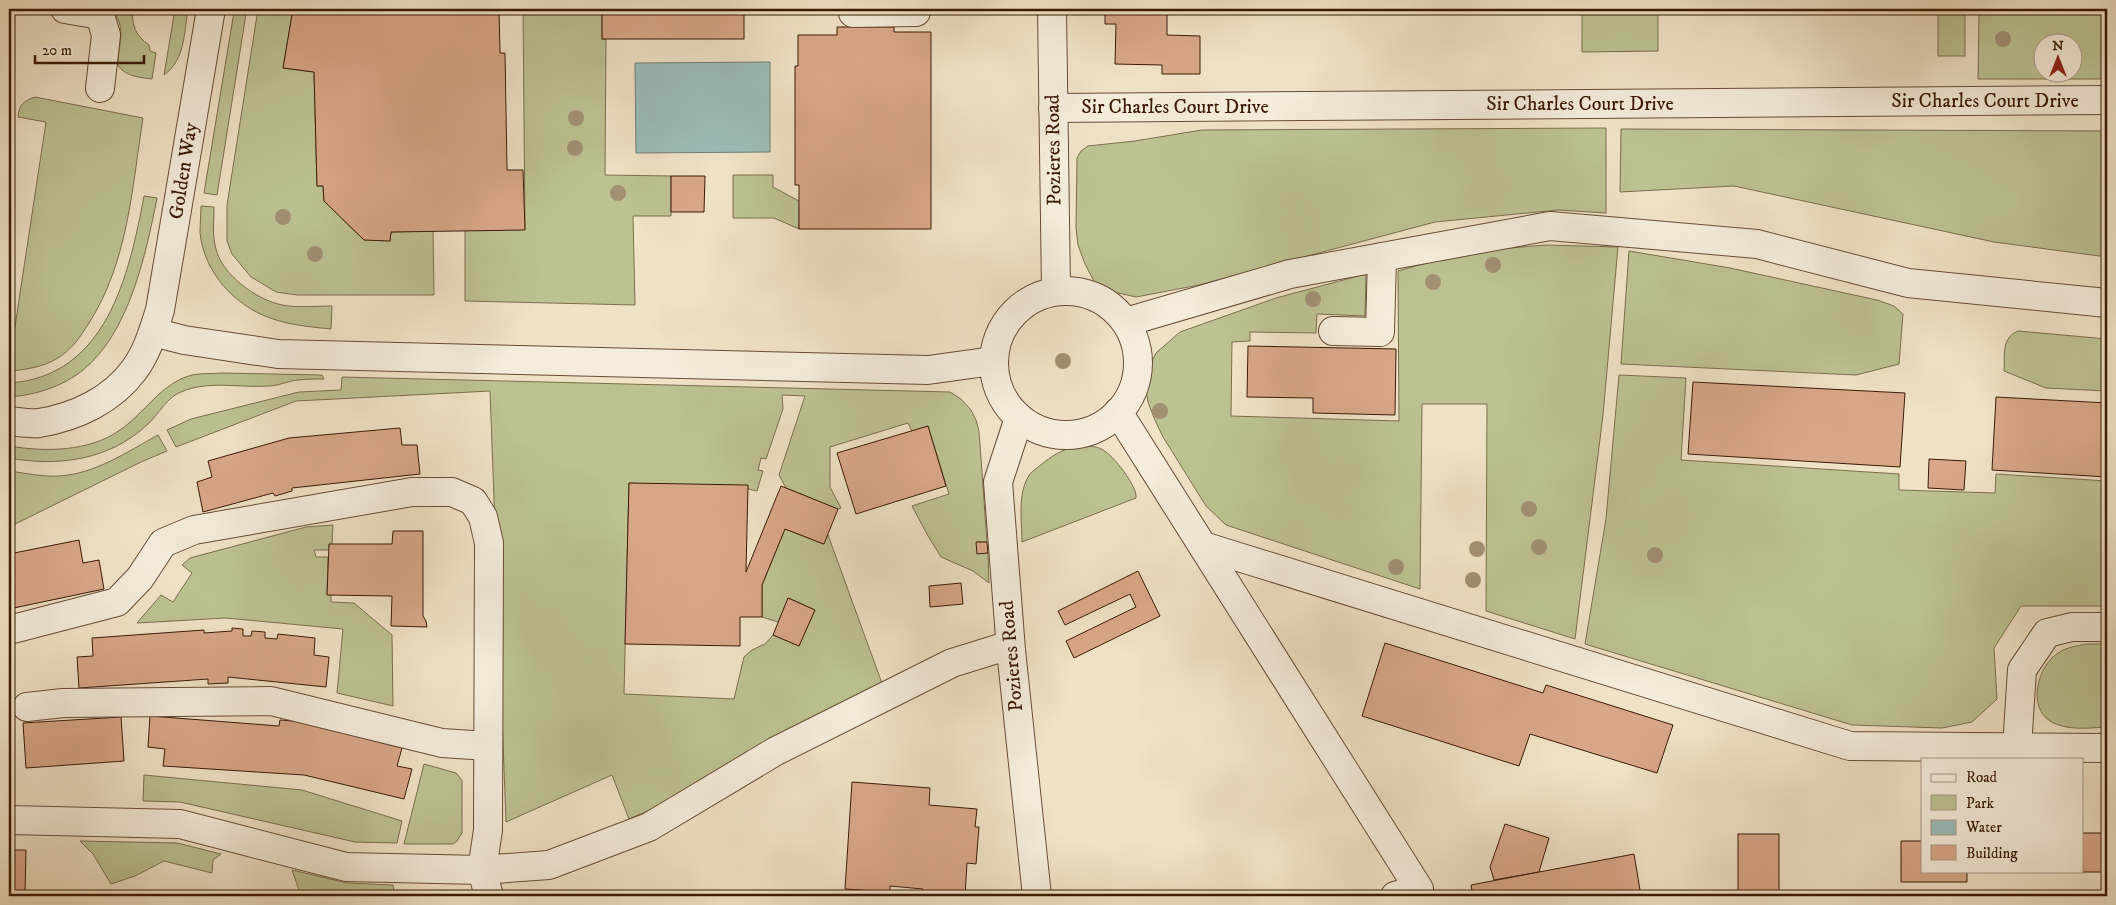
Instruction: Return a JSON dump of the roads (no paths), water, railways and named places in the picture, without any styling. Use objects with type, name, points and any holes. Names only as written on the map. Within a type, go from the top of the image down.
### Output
[{"type":"street","points":[[65,9],[100,15],[106,35],[100,88]]},
{"type":"street","name":"Golden Way","points":[[9,421],[38,423],[78,414],[112,393],[135,369],[153,332],[160,310],[211,9]]},
{"type":"street","points":[[853,13],[916,12],[916,9]]},
{"type":"street","name":"Pozieres Road","points":[[1052,9],[1056,291]]},
{"type":"street","name":"Sir Charles Court Drive","points":[[1053,108],[2107,100]]},
{"type":"street","points":[[1126,322],[1290,274],[1550,226],[1757,244],[1908,283],[2107,303]]},
{"type":"street","points":[[1333,331],[1380,332],[1382,257]]},
{"type":"street","points":[[1056,291],[1076,291],[1096,297],[1113,308],[1126,322],[1136,343],[1139,366],[1134,389],[1118,412],[1105,424],[1084,433],[1061,434],[1038,430],[1019,418],[1005,401],[996,383],[994,361],[996,342],[1005,323],[1019,308],[1030,300],[1056,291]]},
{"type":"street","points":[[153,332],[184,340],[278,354],[928,370],[994,361]]},
{"type":"street","points":[[1118,412],[1202,546],[1412,894]]},
{"type":"street","name":"Pozieres Road","points":[[1019,418],[998,482],[1010,645],[1038,896]]},
{"type":"street","points":[[9,630],[117,602],[140,578],[163,543],[194,530],[412,492],[452,492],[473,501],[483,517],[489,543],[488,830],[482,870],[489,896]]},
{"type":"street","points":[[1202,546],[1850,746],[2107,748]]},
{"type":"street","points":[[2017,748],[2022,670],[2047,633],[2072,627],[2107,627]]},
{"type":"street","points":[[9,820],[180,824],[346,866],[482,870],[549,865],[649,827],[776,750],[952,663],[1010,645]]},
{"type":"street","points":[[27,707],[63,703],[271,701],[442,743],[488,746]]},
{"type":"water","points":[[770,62],[770,152],[636,153],[635,63]]}]
